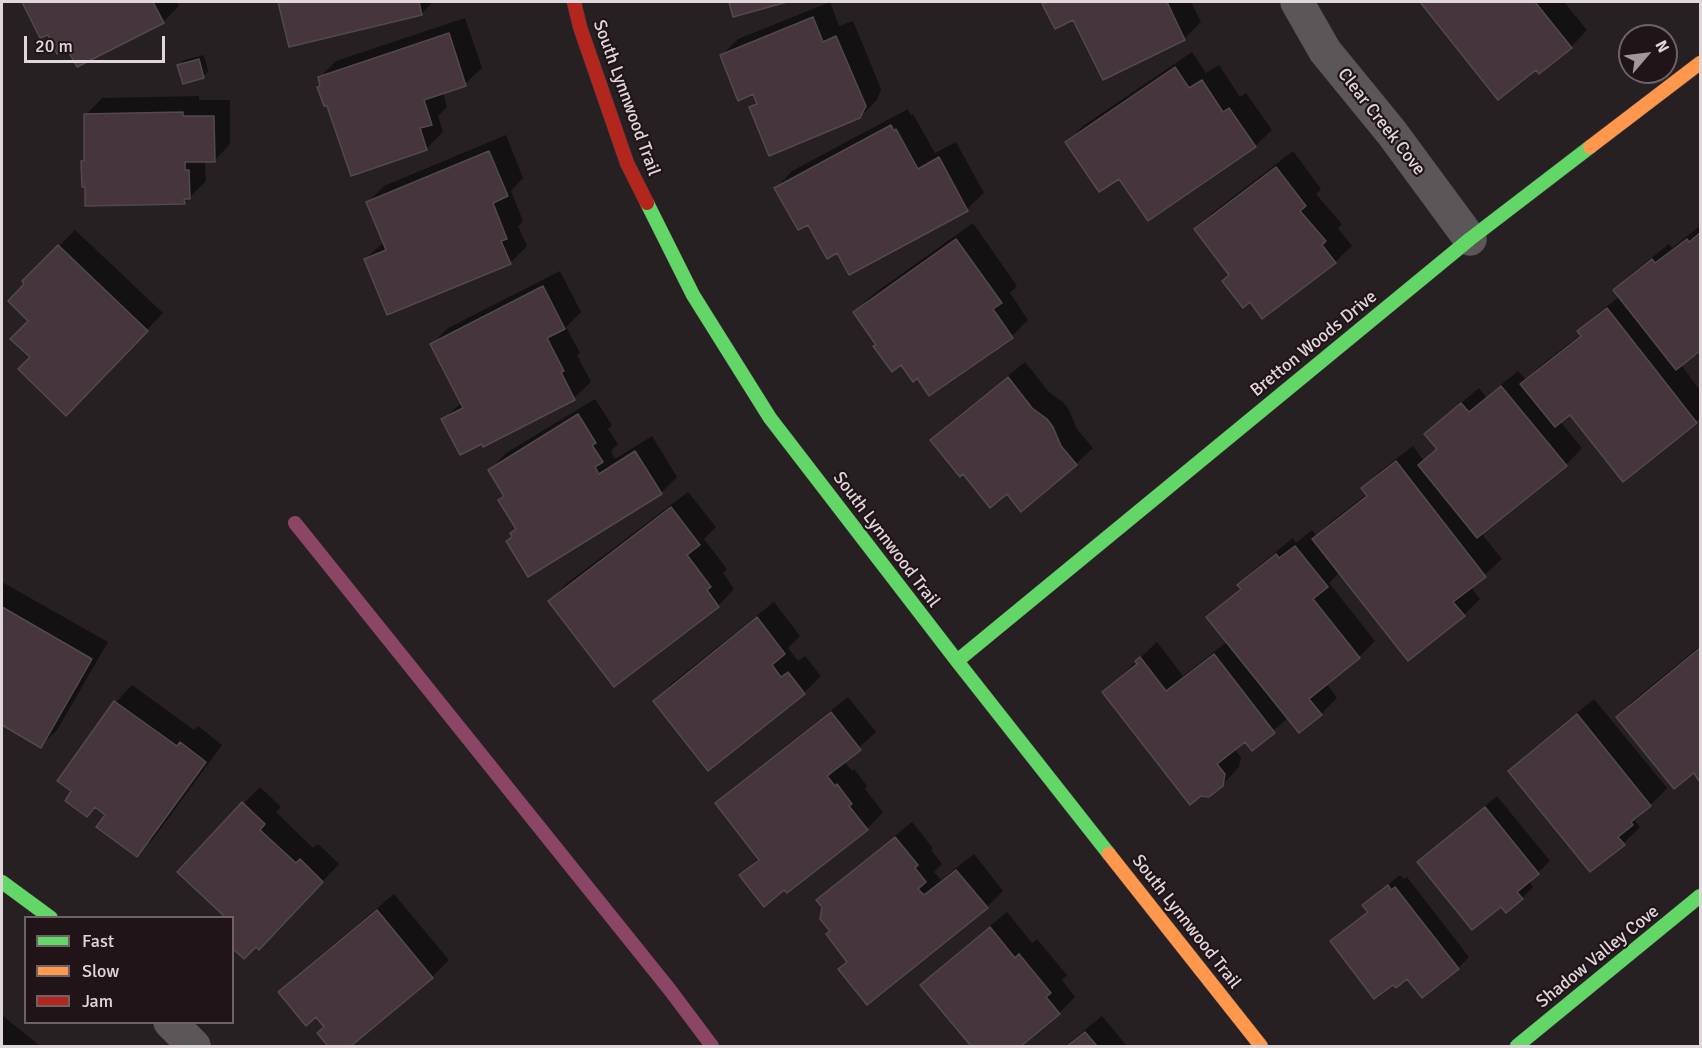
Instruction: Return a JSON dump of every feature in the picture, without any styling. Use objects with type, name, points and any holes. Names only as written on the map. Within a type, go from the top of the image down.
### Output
[{"type":"street","name":"South Lynnwood Trail","points":[[574,2],[580,27],[627,163],[693,296],[770,418],[957,661],[1261,1047]]},
{"type":"street","name":"Clear Creek Cove","points":[[1297,2],[1325,51],[1392,133],[1470,239]]},
{"type":"street","name":"Bretton Woods Drive","points":[[957,661],[1470,239],[1701,63]]},
{"type":"street","points":[[2,882],[48,916]]},
{"type":"street","name":"Shadow Valley Cove","points":[[1517,1047],[1701,896]]},
{"type":"street","points":[[171,1024],[194,1047]]},
{"type":"building","points":[[22,2],[153,2],[164,23],[77,67],[67,49],[57,54],[48,35],[40,38]]},
{"type":"building","points":[[278,2],[419,2],[422,15],[289,47]]},
{"type":"building","points":[[729,2],[787,2],[733,17]]},
{"type":"building","points":[[1048,2],[1167,2],[1185,40],[1103,80],[1073,20],[1055,29],[1042,4]]},
{"type":"building","points":[[1420,2],[1535,2],[1572,48],[1539,74],[1536,70],[1498,100]]},
{"type":"building","points":[[813,17],[823,42],[836,36],[866,106],[860,118],[769,156],[749,107],[757,104],[753,94],[738,101],[720,55]]},
{"type":"building","points":[[449,33],[466,86],[424,100],[432,125],[420,128],[427,150],[351,176],[327,106],[324,106],[317,87],[320,86],[318,77]]},
{"type":"building","points":[[199,59],[204,78],[183,84],[177,65]]},
{"type":"building","points":[[1175,67],[1189,88],[1202,80],[1223,112],[1229,108],[1256,147],[1148,221],[1119,179],[1099,192],[1065,142]]},
{"type":"building","points":[[183,112],[183,116],[214,116],[215,162],[185,162],[185,170],[189,170],[190,199],[184,199],[185,204],[85,206],[81,161],[84,161],[84,114]]},
{"type":"building","points":[[891,125],[894,131],[896,129],[918,169],[939,157],[968,211],[849,275],[837,253],[827,259],[808,225],[798,230],[774,188]]},
{"type":"building","points":[[489,151],[508,196],[493,203],[507,239],[501,241],[511,264],[387,315],[364,259],[386,250],[366,202]]},
{"type":"building","points":[[1276,167],[1306,206],[1300,211],[1326,241],[1322,245],[1336,263],[1262,319],[1250,302],[1243,308],[1222,281],[1229,275],[1194,229]]},
{"type":"building","points":[[1700,233],[1700,351],[1676,370],[1613,290],[1652,259],[1655,263],[1687,239],[1689,242]]},
{"type":"building","points":[[956,239],[1002,303],[993,309],[1013,338],[929,396],[917,378],[913,382],[901,365],[892,372],[853,312]]},
{"type":"building","points":[[58,245],[148,331],[66,416],[18,369],[30,357],[10,339],[28,321],[8,301],[24,284],[22,281]]},
{"type":"building","points":[[543,286],[565,329],[547,338],[564,371],[561,372],[575,400],[483,447],[482,444],[460,455],[441,419],[463,408],[430,344]]},
{"type":"building","points":[[1607,308],[1697,423],[1623,482],[1570,415],[1555,427],[1520,384],[1581,336],[1577,331]]},
{"type":"building","points":[[1008,377],[1032,408],[1047,419],[1061,446],[1077,465],[1021,512],[1007,494],[990,508],[963,474],[960,477],[930,440]]},
{"type":"building","points":[[1501,386],[1567,466],[1477,538],[1418,465],[1437,449],[1424,434],[1461,403],[1469,412]]},
{"type":"building","points":[[578,414],[596,443],[592,445],[603,462],[595,467],[599,474],[635,451],[662,494],[528,577],[506,541],[512,537],[510,533],[516,529],[498,500],[504,496],[488,470]]},
{"type":"building","points":[[1396,461],[1486,577],[1453,602],[1465,616],[1408,661],[1312,539],[1367,496],[1361,488]]},
{"type":"building","points":[[671,507],[700,545],[687,555],[711,587],[707,590],[719,607],[614,687],[548,601]]},
{"type":"building","points":[[1295,546],[1328,587],[1313,599],[1360,658],[1309,699],[1322,715],[1299,733],[1206,617],[1241,589],[1237,585],[1242,581],[1276,554],[1279,558]]},
{"type":"building","points":[[2,607],[92,659],[41,748],[2,725]]},
{"type":"building","points":[[757,617],[785,654],[772,665],[781,677],[788,672],[805,694],[708,771],[653,701]]},
{"type":"building","points":[[1700,648],[1700,780],[1694,773],[1674,789],[1616,717]]},
{"type":"building","points":[[1214,654],[1275,733],[1252,751],[1245,742],[1217,764],[1225,774],[1223,786],[1209,797],[1201,796],[1190,805],[1102,692],[1137,664],[1135,661],[1140,657],[1166,691]]},
{"type":"building","points":[[114,701],[177,746],[180,742],[206,762],[137,857],[96,827],[105,815],[95,807],[87,817],[65,801],[71,791],[57,781]]},
{"type":"building","points":[[831,712],[861,750],[827,776],[835,786],[837,784],[852,804],[849,806],[868,830],[787,893],[784,890],[764,907],[739,875],[759,860],[715,803]]},
{"type":"building","points":[[1577,714],[1651,806],[1631,822],[1633,825],[1618,837],[1625,845],[1590,872],[1508,771]]},
{"type":"building","points":[[242,802],[265,824],[260,830],[296,863],[300,859],[323,882],[259,950],[256,947],[244,959],[234,950],[234,916],[222,916],[177,872]]},
{"type":"building","points":[[1485,807],[1539,874],[1517,892],[1523,899],[1506,913],[1501,907],[1472,930],[1417,862]]},
{"type":"building","points":[[895,837],[918,865],[915,868],[926,882],[918,889],[924,895],[956,870],[988,908],[867,1005],[838,969],[847,962],[826,934],[830,931],[820,919],[822,907],[816,900]]},
{"type":"building","points":[[1388,885],[1391,890],[1395,887],[1459,969],[1422,998],[1407,979],[1396,988],[1393,985],[1374,999],[1330,941],[1368,912],[1362,905]]},
{"type":"building","points":[[377,910],[433,978],[351,1046],[328,1046],[317,1033],[324,1027],[316,1017],[306,1026],[278,992]]},
{"type":"building","points":[[990,927],[1015,958],[1019,954],[1051,993],[1046,997],[1060,1014],[1021,1046],[971,1046],[920,985]]},
{"type":"building","points":[[1085,1032],[1097,1046],[1067,1046]]},
{"type":"waterway","points":[[295,523],[670,990],[712,1046]]},
{"type":"traffic: fast","points":[[957,661],[1470,239],[1590,147]]},
{"type":"traffic: fast","points":[[647,203],[693,295],[770,418],[1109,854]]},
{"type":"traffic: fast","points":[[2,882],[48,916]]},
{"type":"traffic: fast","points":[[1517,1046],[1700,896]]},
{"type":"traffic: slow","points":[[1590,147],[1700,63]]},
{"type":"traffic: slow","points":[[1109,854],[1261,1046]]},
{"type":"traffic: jam","points":[[574,2],[580,27],[627,163],[647,203]]}]
